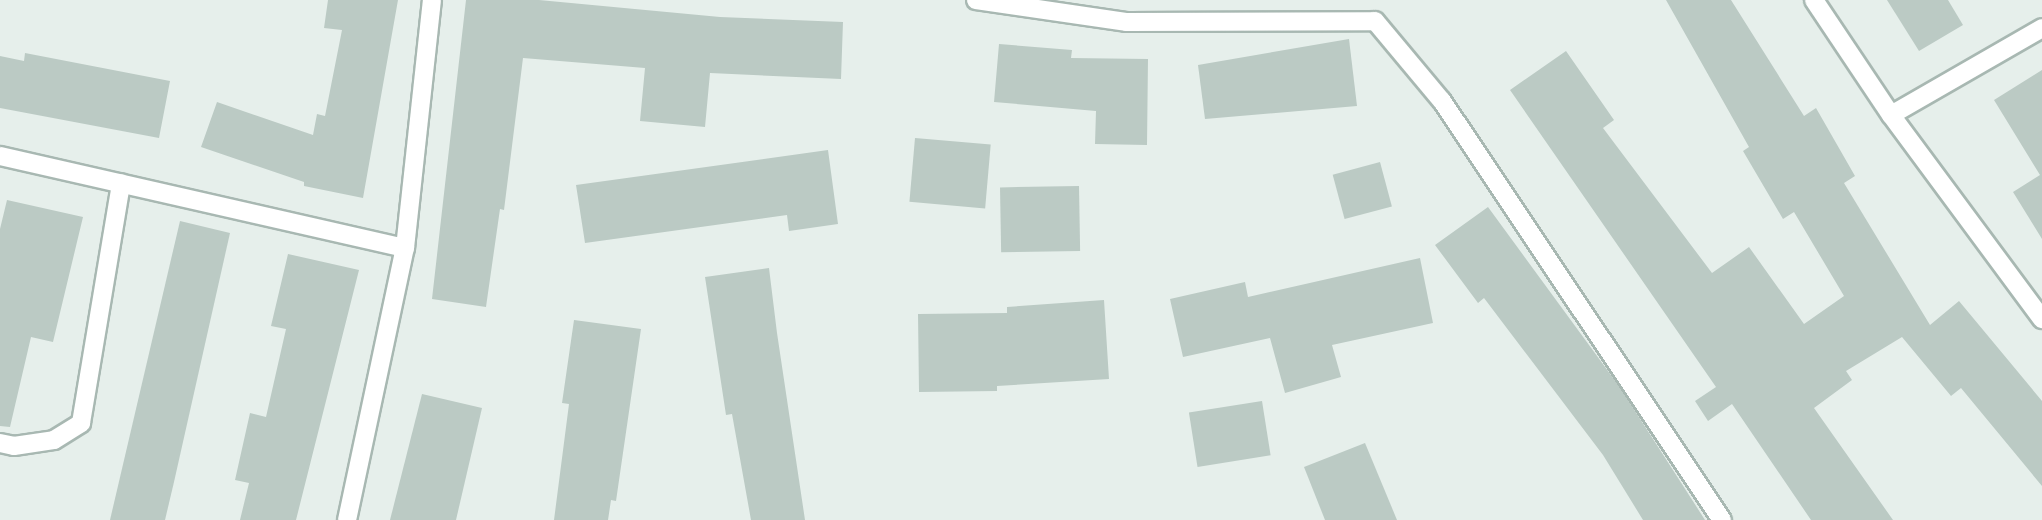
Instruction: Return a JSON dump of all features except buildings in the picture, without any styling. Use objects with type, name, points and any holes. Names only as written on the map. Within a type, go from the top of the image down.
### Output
[{"type":"street","points":[[347,520],[405,248],[432,0]]},
{"type":"street","points":[[976,0],[1127,22],[1375,21],[1442,101],[1722,520]]},
{"type":"street","points":[[1814,0],[1891,115],[2042,319]]},
{"type":"street","points":[[1891,115],[2042,28]]},
{"type":"street","points":[[0,156],[405,248]]},
{"type":"street","points":[[0,443],[14,446],[54,440],[81,423],[121,183]]}]
